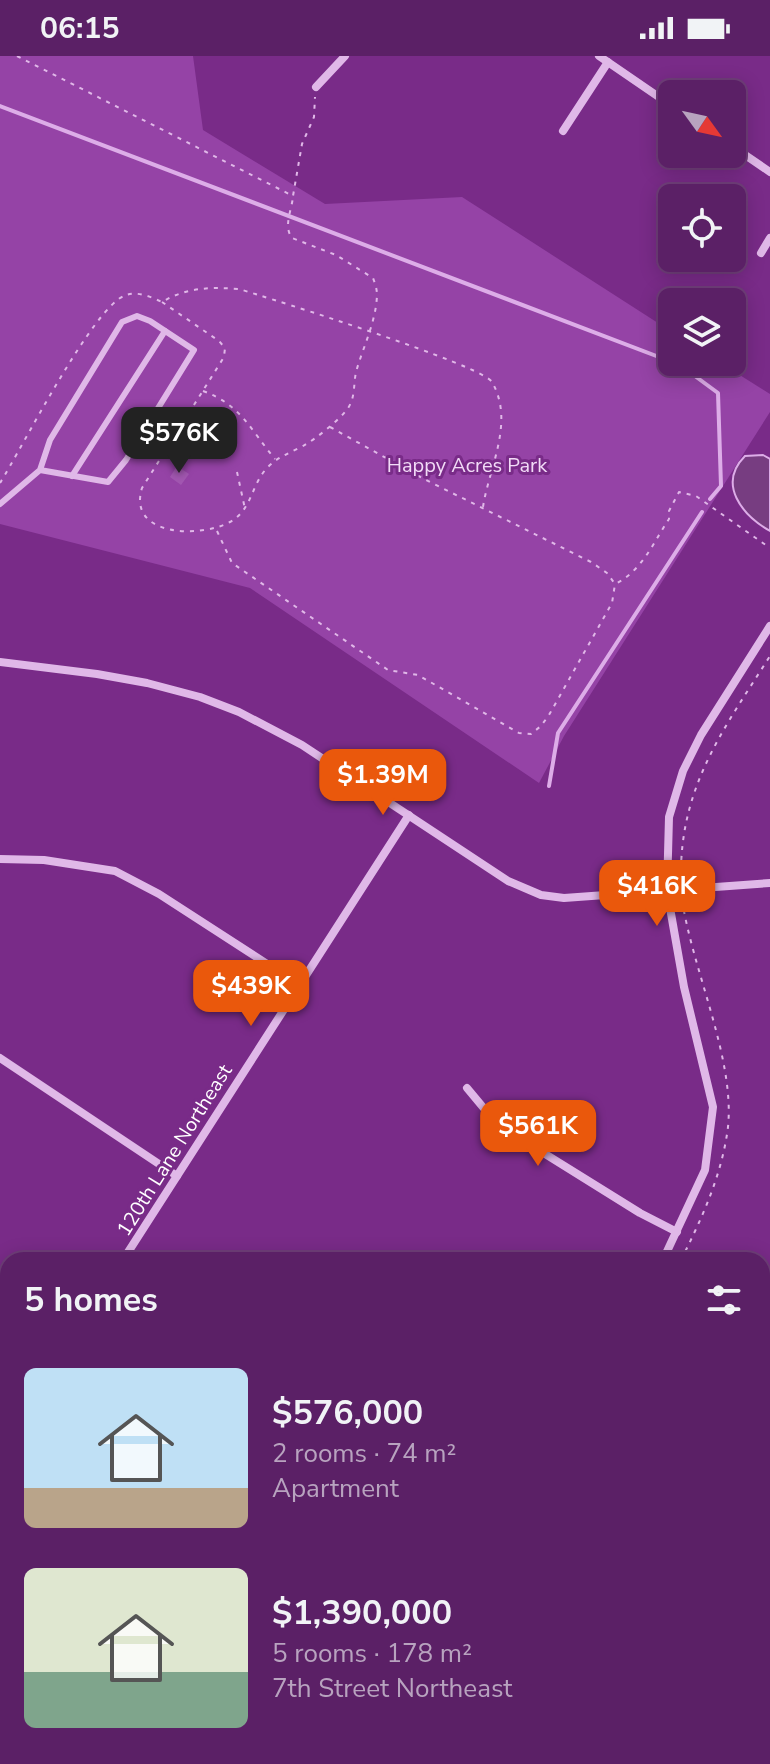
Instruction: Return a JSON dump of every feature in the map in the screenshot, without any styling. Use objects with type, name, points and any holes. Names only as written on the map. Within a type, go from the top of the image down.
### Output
[{"type":"street","points":[[316,87],[345,56]]},
{"type":"street","points":[[599,56],[658,96]]},
{"type":"street","points":[[563,131],[608,62]]},
{"type":"street","points":[[746,156],[770,172]]},
{"type":"street","points":[[761,253],[770,238]]},
{"type":"street","points":[[667,1252],[705,1170],[713,1107],[684,987],[667,891],[669,817],[683,771],[701,735],[770,626]]},
{"type":"street","points":[[0,662],[97,674],[200,697],[267,724],[508,881],[541,895],[564,898],[770,883]]},
{"type":"street","name":"120th Lane Northeast","points":[[128,1252],[409,815]]},
{"type":"street","points":[[0,859],[44,860],[115,871],[159,894],[298,984]]},
{"type":"street","points":[[0,1058],[177,1176]]},
{"type":"street","points":[[467,1088],[497,1124],[640,1213],[677,1232]]},
{"type":"lane","points":[[0,504],[40,470],[50,440],[122,322],[137,316],[194,350],[134,448],[108,482],[40,470]]},
{"type":"lane","points":[[72,476],[165,331]]},
{"type":"path","points":[[17,56],[293,196]]},
{"type":"path","points":[[162,302],[219,341],[225,348],[224,357],[138,499],[142,514],[151,524],[188,532],[216,528],[238,517],[263,472],[276,460],[305,445],[346,412],[352,401],[356,374],[369,332],[377,295],[373,278],[336,255],[292,238],[287,225],[302,144],[314,117],[316,87]]},
{"type":"path","points":[[369,332],[479,371],[493,383],[501,431],[483,507]]},
{"type":"path","points":[[203,391],[222,398],[238,411],[276,460]]},
{"type":"path","points":[[216,528],[232,563],[388,670],[418,675],[519,733],[531,734],[541,726],[612,603],[615,584],[607,573],[591,562],[424,479],[329,426]]},
{"type":"path","points":[[237,472],[245,509]]},
{"type":"path","points":[[615,584],[628,578],[639,566],[669,519],[669,511],[679,492],[696,496],[770,548]]},
{"type":"path","points":[[685,1252],[717,1176],[728,1125],[724,1070],[681,890],[680,858],[687,812],[701,771],[715,743],[770,656]]},
{"type":"green space","name":"Happy Acres Park","points":[[0,56],[193,56],[203,130],[325,204],[462,197],[658,323],[658,376],[741,376],[770,394],[770,412],[564,736],[539,783],[250,588],[0,524]]},
{"type":"shaded area","points":[[763,455],[770,459],[770,531],[742,508],[733,488],[733,477],[745,456]]},
{"type":"building","points":[[177,466],[189,474],[181,485],[170,477]]},
{"type":"waterway","points":[[0,106],[680,365],[718,393],[721,486],[710,499]]},
{"type":"waterway","points":[[549,786],[558,733],[702,512]]}]
